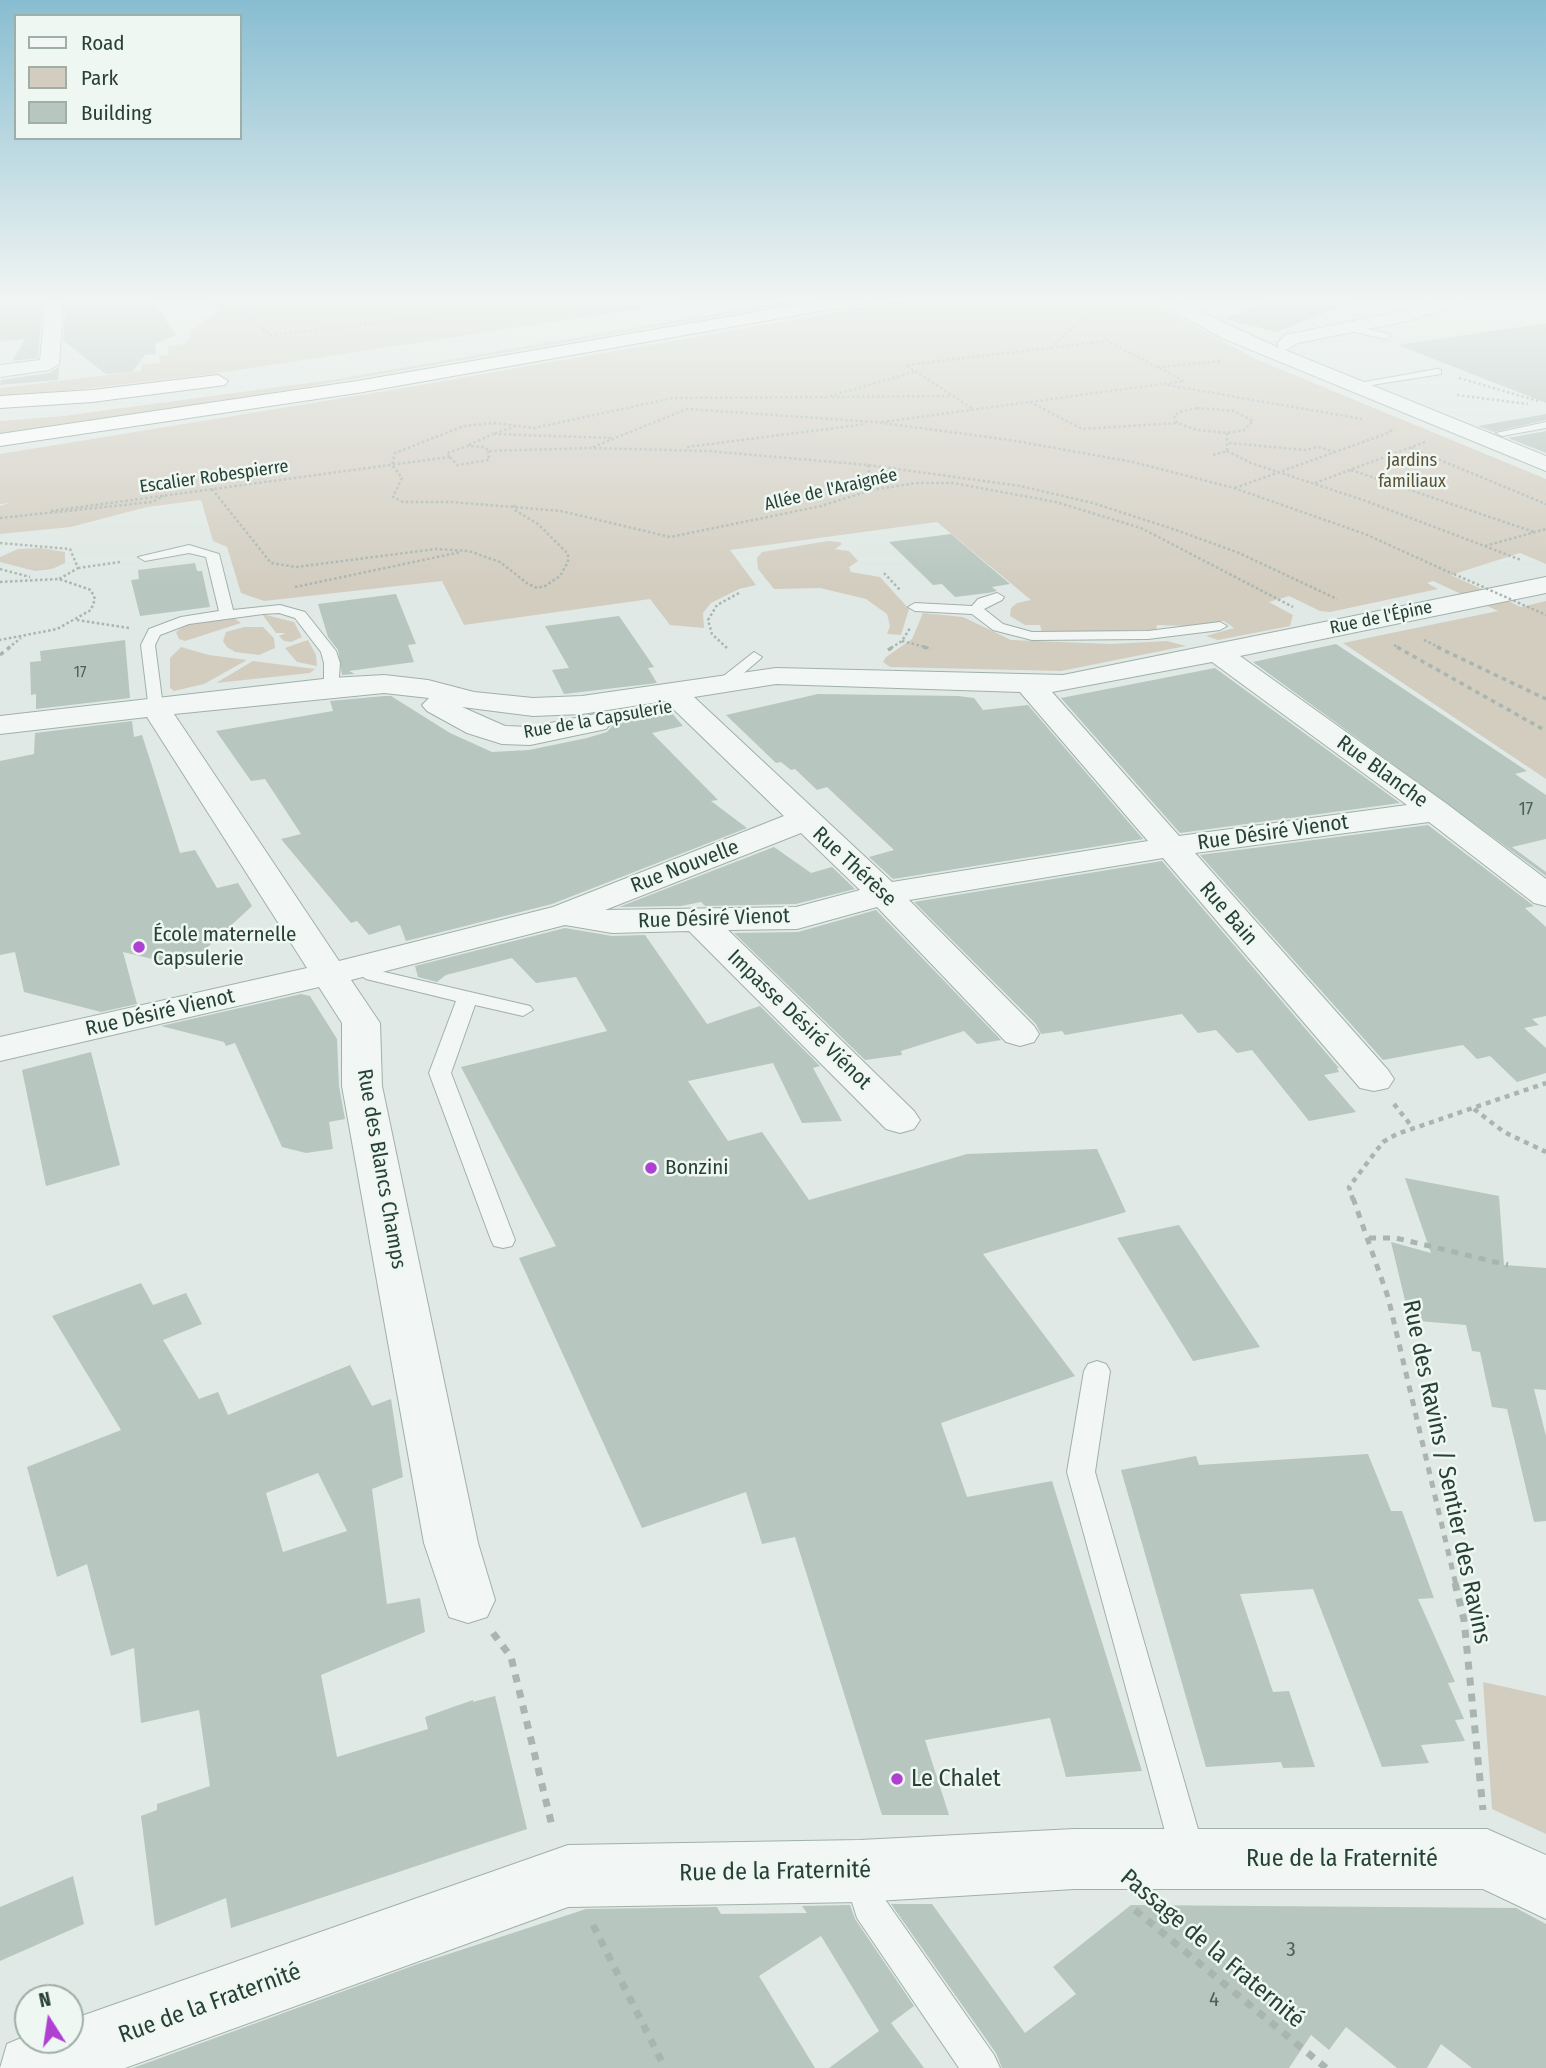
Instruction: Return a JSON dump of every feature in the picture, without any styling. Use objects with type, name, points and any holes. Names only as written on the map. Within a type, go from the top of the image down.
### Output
[{"type":"highway","points":[[0,402],[104,395]]},
{"type":"highway","points":[[0,416],[131,403],[180,395]]},
{"type":"highway","points":[[0,440],[292,395]]},
{"type":"highway","points":[[0,450],[329,395]]},
{"type":"highway","points":[[0,410],[171,396]]},
{"type":"street","points":[[1379,395],[1492,435],[1546,464]]},
{"type":"street","name":"Rue de l'Épine","points":[[1218,639],[1342,626],[1546,586]]},
{"type":"street","name":"Rue de la Capsulerie","points":[[677,697],[726,681],[785,672],[1063,684],[1218,639]]},
{"type":"street","name":"Rue Blanche","points":[[1218,639],[1546,896]]},
{"type":"street","name":"Rue de la Capsulerie","points":[[0,725],[332,687],[401,686],[477,727],[502,735],[530,736],[785,672]]},
{"type":"street","name":"Rue Bain","points":[[1028,684],[1374,1079]]},
{"type":"street","name":"Rue Thérèse","points":[[677,697],[884,894],[1020,1034]]},
{"type":"street","name":"Rue des Blancs Champs","points":[[155,707],[345,970],[360,1023],[362,1086],[451,1543],[468,1600]]},
{"type":"street","name":"Rue Désiré Vienot","points":[[0,1049],[345,970],[565,914],[612,922],[796,918],[884,894],[1170,847],[1436,811]]},
{"type":"street","name":"Rue Nouvelle","points":[[565,914],[804,820]]},
{"type":"street","name":"Impasse Désiré Viénot","points":[[698,920],[900,1120]]},
{"type":"street","name":"Rue de la Fraternité","points":[[31,2068],[568,1876],[860,1871],[1074,1859],[1488,1859],[1546,1888]]},
{"type":"lane","points":[[1492,435],[1546,425]]},
{"type":"lane","points":[[145,557],[188,549],[212,554],[226,609]]},
{"type":"lane","points":[[976,610],[983,602],[997,597]]},
{"type":"lane","points":[[915,607],[976,610],[998,627],[1032,636],[1185,632],[1218,639]]},
{"type":"lane","points":[[155,707],[148,645],[154,632],[226,609],[280,609],[300,615],[328,651],[332,663],[332,687]]},
{"type":"lane","points":[[1185,632],[1218,639]]},
{"type":"lane","points":[[726,681],[754,657]]},
{"type":"lane","points":[[345,970],[523,1010]]},
{"type":"lane","points":[[468,997],[440,1073],[503,1240]]},
{"type":"lane","points":[[1097,1371],[1081,1472],[1190,1859]]},
{"type":"lane","points":[[860,1871],[869,1906],[981,2068]]},
{"type":"path","points":[[827,397],[836,395]]},
{"type":"path","points":[[674,449],[1085,395]]},
{"type":"path","points":[[1223,395],[1364,419]]},
{"type":"path","points":[[391,465],[395,453],[464,426],[494,423],[518,426],[556,425],[673,398],[953,396],[973,409]]},
{"type":"path","points":[[1030,402],[1082,429],[1177,423],[1197,430],[1227,432],[1244,430],[1253,421],[1234,411],[1210,407],[1179,412],[1174,416],[1177,423]]},
{"type":"path","points":[[589,448],[687,409],[875,422],[1010,440],[1133,462],[1234,488],[1365,534],[1546,615]]},
{"type":"path","points":[[1234,488],[1388,433],[1399,423],[1387,422]]},
{"type":"path","points":[[468,446],[485,447],[489,460],[457,465],[447,453],[518,426]]},
{"type":"path","points":[[1227,432],[1227,451]]},
{"type":"path","points":[[494,434],[615,438]]},
{"type":"path","points":[[1315,484],[1436,438]]},
{"type":"path","points":[[1228,443],[1305,450],[1318,447],[1335,452]]},
{"type":"path","points":[[1410,448],[1546,504]]},
{"type":"path","points":[[488,451],[674,449],[868,465],[1020,486],[1112,508],[1239,554],[1380,618],[1398,630],[1546,699]]},
{"type":"path","points":[[1213,454],[1227,451],[1251,463],[1512,557]]},
{"type":"path","name":"Escalier Robespierre","points":[[0,518],[51,511],[69,513],[152,502],[165,495],[449,457]]},
{"type":"path","name":"Allée de l'Araignée","points":[[391,465],[402,478],[394,500],[514,505],[561,511],[670,537],[821,506],[872,490],[916,483],[953,483],[1056,502],[1140,528],[1194,553],[1546,731]]},
{"type":"path","points":[[868,465],[872,490]]},
{"type":"path","points":[[1351,470],[1534,533]]},
{"type":"path","points":[[212,489],[271,563],[284,566],[436,549],[469,551],[500,562],[537,588],[559,576],[568,562],[568,554],[538,524],[516,511],[514,505]]},
{"type":"path","points":[[1484,546],[1546,529]]},
{"type":"path","points":[[0,543],[70,549],[78,568]]},
{"type":"path","points":[[226,609],[469,551]]},
{"type":"path","points":[[59,579],[78,568],[108,564]]},
{"type":"path","points":[[0,569],[35,578]]},
{"type":"path","points":[[884,573],[915,607],[907,635],[886,651]]},
{"type":"path","points":[[0,582],[35,578],[59,579],[78,583],[90,590],[95,599],[90,610],[77,620],[57,629],[22,638],[0,640]]},
{"type":"path","points":[[733,650],[714,636],[708,620],[717,605],[739,593]]},
{"type":"path","points":[[77,620],[154,632]]},
{"type":"path","points":[[0,655],[22,638]]},
{"type":"path","points":[[1474,1109],[1546,1083]]},
{"type":"path","points":[[1474,1109],[1504,1132],[1546,1152]]},
{"type":"path","name":"Rue des Ravins / Sentier des Ravins","points":[[1474,1109],[1413,1128],[1383,1142],[1349,1187],[1388,1297],[1464,1620],[1488,1859]]},
{"type":"path","points":[[1369,1238],[1396,1238],[1508,1265]]},
{"type":"path","points":[[468,1600],[510,1657],[550,1822],[568,1876],[665,2068]]},
{"type":"path","name":"Passage de la Fraternité","points":[[1074,1859],[1326,2068]]},
{"type":"green space","points":[[0,395],[31,395],[0,398]]},
{"type":"green space","points":[[223,395],[263,395],[0,437],[0,421],[63,416]]},
{"type":"green space","name":"jardins familiaux","points":[[364,395],[1342,395],[1546,479],[1546,564],[1520,553],[1451,575],[1521,607],[1546,601],[1546,779],[1343,643],[1498,611],[1433,581],[1427,583],[1438,589],[1330,612],[1320,611],[1289,596],[1269,602],[1293,615],[1290,626],[1218,640],[1206,636],[1234,628],[1224,621],[1185,626],[1157,625],[1156,630],[1042,633],[1040,625],[1025,625],[1010,616],[1011,608],[1017,603],[1031,600],[937,522],[730,550],[756,585],[739,589],[711,603],[703,613],[704,628],[670,625],[650,599],[464,625],[442,581],[264,601],[241,593],[227,547],[213,541],[201,500],[147,507],[71,527],[0,534],[0,506],[9,503],[0,504],[0,454]]},
{"type":"green space","points":[[828,541],[840,542],[842,544],[835,549],[849,551],[858,561],[849,567],[851,572],[880,577],[909,609],[901,635],[887,634],[890,626],[887,614],[866,599],[820,588],[774,589],[758,569],[757,558],[762,552]]},
{"type":"green space","points":[[41,548],[65,552],[65,563],[52,569],[35,571],[0,562],[0,557],[18,549]]},
{"type":"green space","points":[[923,613],[963,617],[1011,640],[1111,644],[1167,641],[1186,646],[1061,671],[890,667],[883,662],[886,657],[912,639]]},
{"type":"green space","points":[[262,614],[294,622],[302,637],[291,642],[284,641],[279,636],[286,633],[276,633]]},
{"type":"green space","points":[[234,618],[241,623],[185,641],[179,639],[176,632],[187,624]]},
{"type":"green space","points":[[244,627],[263,627],[274,638],[275,648],[259,655],[235,652],[227,647],[223,641],[226,632]]},
{"type":"green space","points":[[308,640],[316,655],[317,666],[297,662],[285,648]]},
{"type":"green space","points":[[181,647],[209,655],[247,660],[204,684],[174,691],[170,688],[170,658]]},
{"type":"green space","points":[[253,661],[315,669],[310,673],[216,683]]},
{"type":"green space","points":[[1483,1682],[1546,1696],[1546,1834],[1492,1809]]},
{"type":"building","points":[[1524,395],[1546,395],[1546,403]]},
{"type":"building","points":[[1546,414],[1546,420],[1494,432],[1478,426]]},
{"type":"building","points":[[1546,431],[1546,453],[1508,438]]},
{"type":"building","points":[[951,534],[1010,584],[992,587],[997,591],[955,597],[942,584],[933,585],[889,542]]},
{"type":"building","points":[[195,563],[197,571],[202,571],[210,607],[140,616],[131,580],[139,579],[138,570]]},
{"type":"building","points":[[396,594],[416,644],[408,645],[414,662],[349,671],[355,674],[342,675],[338,650],[328,637],[318,604]]},
{"type":"building","points":[[619,616],[654,667],[648,668],[657,683],[564,694],[552,670],[569,668],[545,626]]},
{"type":"building","points":[[125,640],[130,698],[36,709],[36,694],[31,695],[30,662],[41,661],[40,651]]},
{"type":"building","points":[[1336,644],[1527,771],[1515,774],[1546,795],[1546,839],[1512,847],[1546,872],[1546,876],[1253,662]]},
{"type":"building","points":[[1215,668],[1400,803],[1180,833],[1061,698]]},
{"type":"building","points":[[818,694],[958,696],[974,698],[983,710],[1028,705],[1143,839],[893,879],[869,857],[894,850],[827,787],[817,790],[795,769],[791,770],[781,762],[776,763],[726,715]]},
{"type":"building","points":[[391,696],[450,733],[492,752],[529,750],[587,738],[607,732],[613,725],[608,715],[603,713],[664,704],[683,726],[652,733],[718,800],[711,801],[747,828],[552,904],[406,941],[400,925],[369,935],[357,921],[351,923],[281,839],[301,834],[265,779],[251,781],[216,731],[333,711],[330,701]]},
{"type":"building","points":[[132,721],[134,737],[142,735],[180,853],[195,850],[217,888],[238,883],[252,906],[186,967],[123,952],[137,1004],[101,1012],[24,992],[15,952],[0,955],[0,761],[34,754],[35,733]]},
{"type":"building","points":[[1428,825],[1534,906],[1525,908],[1546,927],[1546,1016],[1532,1019],[1539,1025],[1524,1028],[1546,1048],[1546,1073],[1517,1082],[1490,1056],[1477,1059],[1463,1045],[1383,1060],[1200,855]]},
{"type":"building","points":[[774,847],[811,873],[832,867],[855,889],[796,904],[705,906],[701,902],[681,906],[619,907]]},
{"type":"building","points":[[1162,861],[1339,1068],[1339,1072],[1324,1075],[1356,1112],[1309,1121],[1252,1050],[1237,1053],[1216,1030],[1198,1033],[1182,1014],[1065,1035],[1062,1031],[1041,1034],[1036,1024],[914,902]]},
{"type":"building","points":[[876,910],[1001,1040],[977,1044],[964,1031],[901,1051],[902,1055],[865,1060],[734,933],[798,932]]},
{"type":"building","points":[[565,928],[612,936],[645,935],[707,1024],[760,1006],[820,1066],[813,1068],[842,1121],[802,1123],[773,1063],[688,1081],[728,1141],[762,1132],[809,1200],[967,1154],[1097,1149],[1126,1212],[983,1254],[1075,1376],[941,1423],[967,1497],[1052,1481],[1142,1771],[1066,1777],[1050,1718],[925,1740],[949,1815],[882,1815],[795,1537],[762,1544],[746,1492],[642,1528],[519,1258],[556,1246],[461,1067],[607,1031],[576,977],[536,983],[512,958],[446,975],[437,982],[418,977],[415,966]]},
{"type":"building","points":[[301,994],[310,996],[337,1039],[339,1086],[345,1119],[329,1122],[333,1149],[306,1153],[282,1147],[235,1043],[226,1046],[224,1042],[161,1026]]},
{"type":"building","points":[[91,1052],[120,1165],[46,1186],[22,1070]]},
{"type":"building","points":[[1405,1178],[1499,1196],[1504,1265],[1546,1268],[1546,1390],[1534,1389],[1546,1436],[1546,1521],[1534,1522],[1507,1409],[1492,1407],[1480,1352],[1472,1351],[1466,1325],[1418,1321],[1417,1313],[1408,1313],[1391,1242],[1431,1253]]},
{"type":"building","points":[[1179,1225],[1260,1347],[1193,1361],[1117,1238]]},
{"type":"building","points":[[141,1283],[153,1305],[186,1293],[202,1324],[163,1340],[199,1399],[218,1392],[228,1415],[350,1365],[372,1406],[391,1399],[403,1477],[372,1489],[387,1604],[420,1598],[425,1632],[321,1675],[337,1757],[428,1729],[425,1717],[473,1700],[495,1696],[527,1829],[231,1928],[226,1898],[155,1926],[141,1816],[157,1810],[157,1804],[210,1786],[199,1710],[141,1723],[134,1648],[111,1656],[87,1564],[57,1577],[27,1467],[121,1430],[52,1316]],"holes":[[[318,1473],[347,1531],[283,1552],[266,1493]]]},
{"type":"building","points":[[1368,1454],[1391,1511],[1402,1511],[1434,1598],[1418,1599],[1455,1682],[1448,1683],[1464,1719],[1455,1720],[1465,1741],[1421,1745],[1429,1763],[1382,1767],[1313,1589],[1240,1594],[1273,1692],[1289,1691],[1315,1767],[1283,1768],[1281,1762],[1206,1767],[1121,1470],[1196,1456],[1199,1465]]},
{"type":"building","points":[[73,1876],[84,1924],[0,1961],[0,1907]]},
{"type":"building","points":[[891,1904],[932,1904],[1025,2033],[1076,1994],[1053,1967],[1131,1905],[1516,1908],[1546,1924],[1546,2068],[1472,2068],[1441,2044],[1427,2068],[1397,2068],[1346,2027],[1329,2050],[1311,2035],[1289,2068],[1002,2068],[996,2053]]},
{"type":"building","points":[[850,1905],[855,1919],[914,2006],[891,2023],[924,2068],[829,2068],[879,2031],[821,1936],[759,1976],[815,2068],[133,2068],[415,1965],[586,1909],[717,1907],[721,1914],[807,1913],[802,1906]]},
{"type":"place","name":"École maternelle Capsulerie","points":[[139,947]]},
{"type":"place","name":"Bonzini","points":[[651,1168]]},
{"type":"place","name":"Le Chalet","points":[[897,1779]]}]
